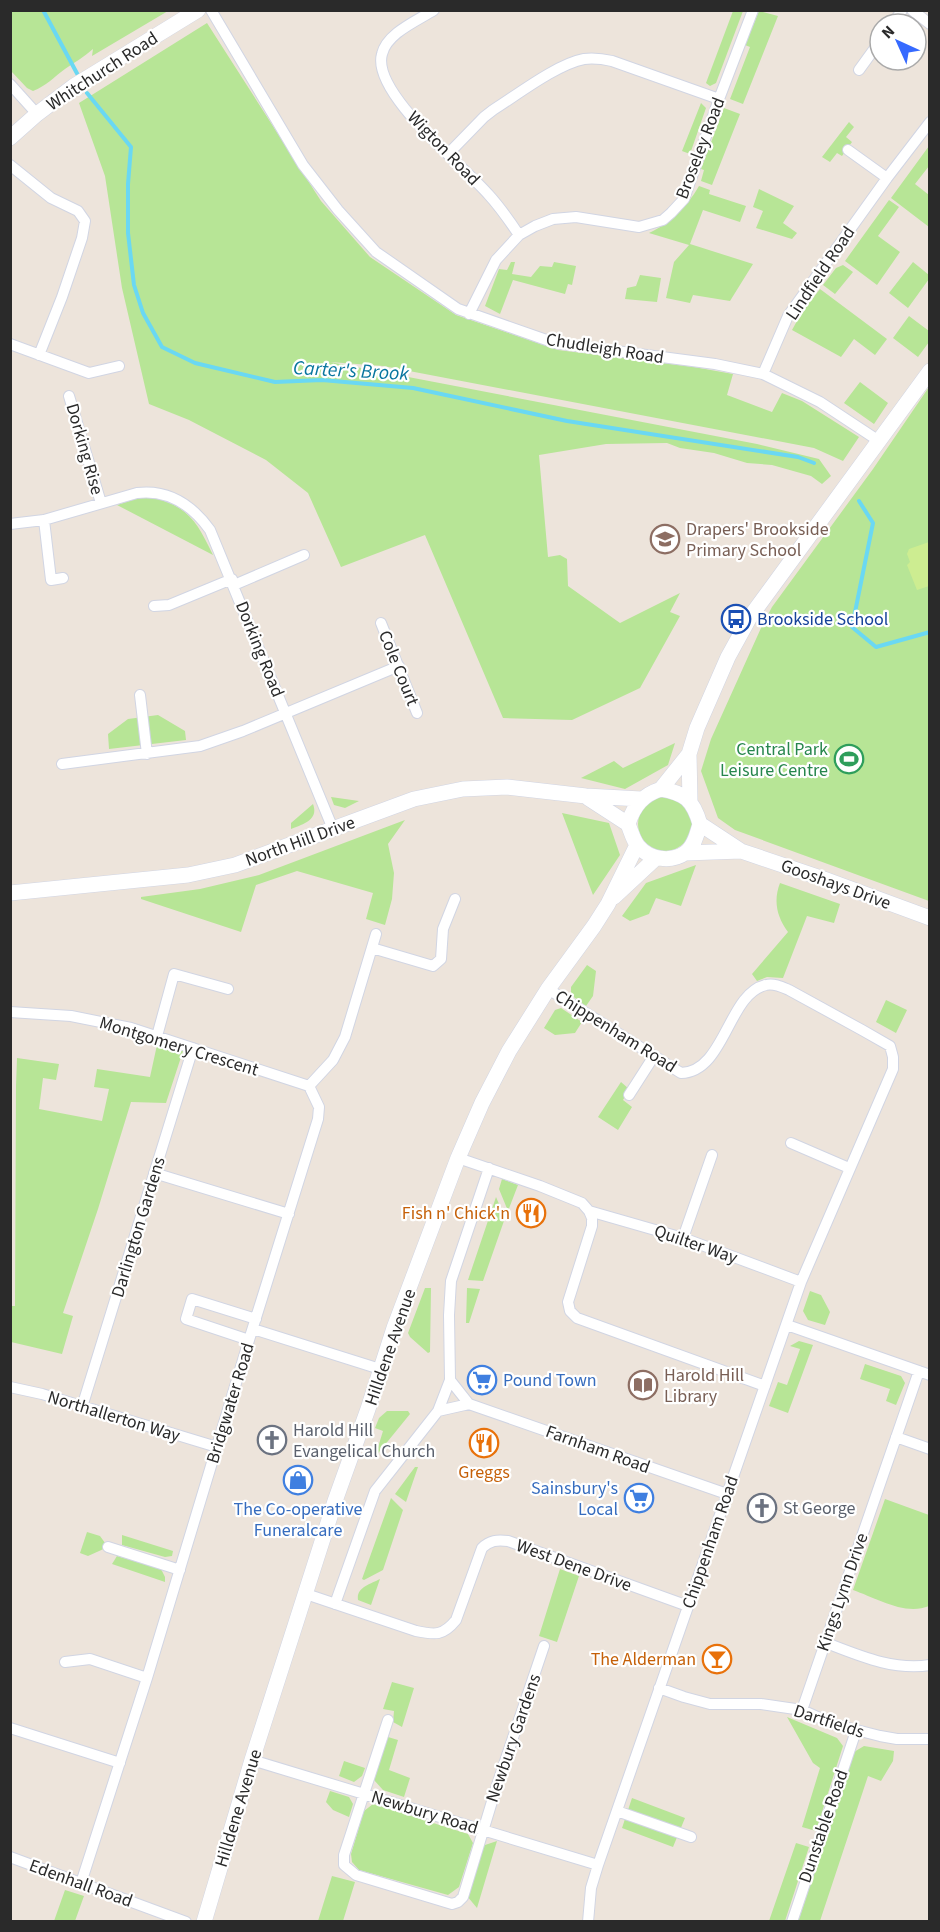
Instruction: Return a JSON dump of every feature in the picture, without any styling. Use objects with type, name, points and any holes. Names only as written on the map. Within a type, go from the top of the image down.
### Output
[{"type":"street","name":"Whitchurch Road","points":[[10,138],[74,86],[198,10]]},
{"type":"street","name":"Chudleigh Road","points":[[211,10],[303,165],[338,210],[376,252],[458,309],[555,343],[715,364],[763,374],[820,402],[879,441]]},
{"type":"street","name":"Wigton Road","points":[[434,10],[392,38],[385,46],[381,55],[381,63],[386,81],[421,129],[487,192],[519,235]]},
{"type":"street","name":"Broseley Road","points":[[469,314],[496,260],[519,235],[553,219],[576,217],[639,227],[663,220],[684,199],[718,99],[753,10]]},
{"type":"street","points":[[912,10],[930,24]]},
{"type":"street","points":[[448,154],[493,110],[568,64],[584,59],[597,58],[612,61],[718,99]]},
{"type":"street","points":[[859,70],[868,58]]},
{"type":"street","points":[[10,84],[37,114]]},
{"type":"street","name":"Lindfield Road","points":[[763,374],[788,316],[930,122]]},
{"type":"street","points":[[848,150],[887,178]]},
{"type":"street","points":[[10,165],[51,198],[78,211],[85,221],[82,238],[62,297],[39,355]]},
{"type":"street","points":[[10,344],[89,373],[119,366]]},
{"type":"street","points":[[690,801],[677,792],[661,789],[641,799],[632,812],[628,824],[637,845],[656,858],[672,858],[685,853],[695,841],[700,824],[690,801],[689,754],[697,728],[728,657],[750,617],[930,371]]},
{"type":"street","name":"Dorking Rise","points":[[69,396],[101,503]]},
{"type":"street","name":"Dorking Road","points":[[10,524],[44,520],[137,493],[150,492],[173,497],[198,515],[210,530],[233,582],[333,829]]},
{"type":"street","points":[[44,520],[51,580],[63,578]]},
{"type":"street","name":"Dorking Road","points":[[233,582],[304,555]]},
{"type":"street","points":[[154,606],[169,604],[233,582]]},
{"type":"street","name":"Cole Court","points":[[381,623],[417,713]]},
{"type":"street","name":"Dorking Road","points":[[286,713],[399,666]]},
{"type":"street","points":[[140,695],[147,754]]},
{"type":"street","points":[[62,764],[200,746],[286,713]]},
{"type":"street","points":[[661,789],[689,754]]},
{"type":"street","name":"North Hill Drive","points":[[10,893],[188,875],[234,865],[414,799],[463,789],[507,787],[586,796],[641,799]]},
{"type":"street","name":"North Hill Drive","points":[[586,796],[628,824]]},
{"type":"street","name":"Gooshays Drive","points":[[700,824],[741,851],[930,918]]},
{"type":"street","name":"Hilldene Avenue","points":[[204,1922],[252,1760],[334,1500],[458,1158],[482,1103],[509,1051],[548,989],[608,904],[637,845]]},
{"type":"street","name":"Gooshays Drive","points":[[685,853],[741,851]]},
{"type":"street","name":"Hilldene Avenue","points":[[608,904],[656,858]]},
{"type":"street","points":[[372,948],[433,966],[441,959],[443,929],[456,899]]},
{"type":"street","points":[[309,1086],[333,1060],[345,1037],[376,934]]},
{"type":"street","points":[[157,1036],[174,974],[228,988]]},
{"type":"street","name":"Chippenham Road","points":[[548,989],[681,1073],[692,1073],[704,1065],[744,1002],[755,990],[767,985],[789,990],[862,1029],[890,1046],[894,1057],[893,1069],[801,1282],[598,1865],[591,1888],[588,1922]]},
{"type":"street","name":"Montgomery Crescent","points":[[10,1012],[71,1016],[131,1028],[309,1086]]},
{"type":"street","name":"Darlington Gardens","points":[[82,1407],[193,1048]]},
{"type":"street","points":[[629,1095],[654,1056]]},
{"type":"street","name":"Bridgwater Road","points":[[81,1883],[147,1678],[318,1119],[319,1107],[309,1086]]},
{"type":"street","points":[[791,1143],[849,1168]]},
{"type":"street","points":[[684,1238],[712,1155]]},
{"type":"street","name":"Quilter Way","points":[[458,1158],[582,1203],[589,1211],[684,1238],[801,1282]]},
{"type":"street","points":[[335,1604],[375,1491],[438,1411],[450,1380],[451,1281],[489,1168]]},
{"type":"street","points":[[154,1173],[289,1214]]},
{"type":"street","points":[[589,1211],[592,1226],[568,1302],[570,1311],[577,1318],[765,1386]]},
{"type":"street","points":[[252,1330],[192,1299],[186,1319],[252,1330],[380,1369]]},
{"type":"street","points":[[787,1325],[924,1373]]},
{"type":"street","name":"Kings Lynn Drive","points":[[802,1710],[896,1437],[924,1373]]},
{"type":"street","points":[[438,1411],[469,1404],[450,1380]]},
{"type":"street","name":"Northallerton Way","points":[[10,1387],[217,1447]]},
{"type":"street","name":"Farnham Road","points":[[469,1404],[727,1494]]},
{"type":"street","points":[[896,1437],[930,1449]]},
{"type":"street","name":"West Dene Drive","points":[[306,1594],[416,1631],[440,1634],[449,1629],[456,1620],[482,1548],[487,1543],[496,1540],[508,1541],[688,1606]]},
{"type":"street","points":[[108,1547],[180,1570]]},
{"type":"street","points":[[824,1642],[848,1652],[897,1666],[930,1665]]},
{"type":"street","name":"Newbury Gardens","points":[[363,1793],[344,1855],[344,1865],[356,1875],[452,1904],[463,1897],[544,1646]]},
{"type":"street","points":[[65,1662],[90,1659],[147,1678]]},
{"type":"street","name":"Dartfields","points":[[659,1688],[710,1704],[761,1704],[802,1710],[855,1731],[897,1739],[930,1739]]},
{"type":"street","points":[[363,1793],[388,1720]]},
{"type":"street","points":[[10,1728],[120,1763]]},
{"type":"street","name":"Dunstable Road","points":[[792,1922],[855,1731]]},
{"type":"street","name":"Newbury Road","points":[[252,1760],[598,1865]]},
{"type":"street","points":[[617,1811],[691,1837]]},
{"type":"street","name":"Edenhall Road","points":[[10,1857],[186,1922]]},
{"type":"green space","points":[[11,10],[168,11],[92,56],[93,49],[33,91],[27,88],[11,71]]},
{"type":"green space","points":[[733,11],[743,11],[716,83],[710,86],[706,83]]},
{"type":"green space","points":[[759,11],[778,16],[743,104],[730,99],[750,47],[745,45]]},
{"type":"green space","points":[[207,23],[321,201],[370,257],[456,315],[558,350],[733,374],[727,395],[772,412],[782,393],[802,401],[859,437],[843,461],[814,448],[383,366],[330,362],[757,444],[819,459],[831,476],[822,484],[811,476],[772,465],[747,463],[667,443],[606,444],[539,455],[548,557],[560,555],[567,559],[568,586],[620,623],[680,593],[670,612],[680,616],[640,688],[572,720],[503,718],[425,535],[341,567],[308,493],[266,460],[189,420],[149,404],[122,288],[105,176],[79,103]]},
{"type":"green space","points":[[701,103],[706,108],[690,154],[682,151]]},
{"type":"green space","points":[[724,108],[740,114],[712,185],[701,181],[704,170],[701,169]]},
{"type":"green space","points":[[849,122],[854,127],[846,137],[852,142],[842,156],[837,153],[830,162],[822,157]]},
{"type":"green space","points":[[929,146],[929,166],[915,184],[929,195],[929,227],[891,198]]},
{"type":"green space","points":[[699,186],[710,190],[709,194],[746,206],[740,222],[703,210],[690,244],[753,264],[730,301],[693,295],[690,303],[666,298],[674,262],[689,245],[649,233],[678,214]]},
{"type":"green space","points":[[759,189],[794,206],[783,223],[797,233],[792,239],[756,228],[763,211],[753,207]]},
{"type":"green space","points":[[889,200],[899,207],[878,236],[900,252],[877,285],[845,261]]},
{"type":"green space","points":[[511,262],[515,262],[512,274],[531,277],[540,266],[552,267],[554,262],[576,266],[572,285],[568,284],[565,294],[513,280],[500,314],[485,306],[499,269],[507,270]]},
{"type":"green space","points":[[913,262],[929,275],[929,279],[908,308],[889,293]]},
{"type":"green space","points":[[843,265],[853,272],[835,294],[823,285],[836,268]]},
{"type":"green space","points":[[640,275],[661,278],[657,302],[625,299],[627,288],[636,286]]},
{"type":"green space","points":[[820,289],[887,339],[875,355],[854,339],[841,357],[792,330],[802,312]]},
{"type":"green space","points":[[909,316],[929,331],[929,342],[918,357],[893,338]]},
{"type":"green space","points":[[860,382],[888,403],[874,424],[844,403]]},
{"type":"green space","points":[[929,387],[929,901],[735,830],[718,818],[701,771],[711,739],[772,607],[873,469]]},
{"type":"green space","points":[[150,497],[174,505],[190,517],[202,533],[213,555],[117,505]]},
{"type":"green space","points":[[929,542],[929,586],[917,590],[907,565],[910,562],[907,554],[909,549]]},
{"type":"green space","points":[[158,715],[185,731],[186,740],[109,749],[108,734],[128,719]]},
{"type":"green space","points":[[675,743],[668,765],[625,789],[581,778],[614,761],[623,768]]},
{"type":"green space","points":[[331,797],[359,801],[345,808],[334,805]]},
{"type":"green space","points":[[660,797],[670,797],[680,801],[688,809],[692,824],[688,839],[680,847],[670,851],[660,851],[650,847],[642,839],[638,829],[638,819],[642,809],[650,801]]},
{"type":"green space","points":[[313,804],[312,818],[291,829],[291,823]]},
{"type":"green space","points":[[562,813],[609,823],[620,855],[593,895]]},
{"type":"green space","points":[[405,820],[388,844],[394,873],[392,899],[385,925],[366,919],[373,893],[297,871],[256,885],[241,932],[141,899],[141,897],[200,889],[259,875]]},
{"type":"green space","points":[[696,865],[681,906],[656,898],[649,914],[630,921],[622,916],[646,883]]},
{"type":"green space","points":[[780,883],[840,904],[834,923],[807,916],[783,978],[767,977],[757,981],[752,974],[788,932],[777,909]]},
{"type":"green space","points":[[587,965],[596,971],[593,996],[586,1006],[571,995],[571,987]]},
{"type":"green space","points":[[886,1000],[907,1010],[896,1033],[876,1022]]},
{"type":"green space","points":[[561,1008],[582,1022],[575,1033],[555,1035],[544,1028],[555,1010]]},
{"type":"green space","points":[[157,1045],[183,1051],[166,1103],[131,1102],[63,1313],[73,1316],[62,1354],[11,1342],[11,1306],[15,1306],[17,1058],[59,1064],[56,1080],[43,1078],[39,1109],[102,1121],[109,1089],[94,1087],[97,1069],[150,1077]]},
{"type":"green space","points":[[621,1082],[629,1089],[623,1100],[632,1107],[618,1130],[598,1117]]},
{"type":"green space","points":[[502,1179],[518,1185],[508,1211],[499,1189]]},
{"type":"green space","points":[[496,1197],[505,1218],[483,1281],[468,1280]]},
{"type":"green space","points":[[425,1288],[431,1288],[430,1352],[428,1353],[408,1333]]},
{"type":"green space","points":[[467,1288],[480,1289],[469,1323],[466,1323]]},
{"type":"green space","points":[[810,1291],[821,1295],[830,1312],[825,1325],[808,1320],[803,1311]]},
{"type":"green space","points":[[799,1341],[813,1345],[788,1413],[769,1406],[778,1382],[787,1385],[800,1349],[790,1346]]},
{"type":"green space","points":[[865,1364],[901,1376],[905,1383],[896,1405],[886,1401],[890,1389],[860,1379]]},
{"type":"green space","points":[[387,1411],[408,1411],[410,1414],[375,1457],[383,1431],[375,1428],[379,1418]]},
{"type":"green space","points":[[415,1467],[418,1467],[406,1502],[395,1494]]},
{"type":"green space","points":[[391,1498],[403,1510],[383,1570],[364,1580],[362,1579]]},
{"type":"green space","points":[[885,1499],[929,1515],[929,1606],[920,1609],[900,1607],[853,1590]]},
{"type":"green space","points":[[87,1532],[100,1536],[108,1547],[88,1556],[80,1553]]},
{"type":"green space","points":[[122,1535],[173,1551],[172,1556],[165,1557],[122,1545]]},
{"type":"green space","points":[[117,1556],[161,1569],[165,1582],[112,1564]]},
{"type":"green space","points":[[560,1569],[579,1576],[557,1642],[539,1636]]},
{"type":"green space","points":[[380,1579],[371,1605],[358,1600],[362,1589]]},
{"type":"green space","points":[[392,1682],[414,1688],[402,1727],[393,1722],[394,1711],[383,1709]]},
{"type":"green space","points":[[787,1717],[837,1738],[843,1746],[816,1831],[802,1827],[820,1768],[813,1763]]},
{"type":"green space","points":[[388,1737],[398,1740],[389,1770],[410,1778],[404,1797],[383,1790],[374,1780]]},
{"type":"green space","points":[[864,1746],[894,1751],[893,1761],[881,1781],[868,1776],[820,1921],[798,1922],[854,1752]]},
{"type":"green space","points":[[344,1761],[365,1768],[362,1776],[354,1782],[339,1776]]},
{"type":"green space","points":[[330,1791],[349,1797],[353,1804],[349,1817],[333,1810],[326,1802]]},
{"type":"green space","points":[[632,1798],[685,1818],[673,1847],[622,1828]]},
{"type":"green space","points":[[373,1804],[468,1834],[473,1843],[459,1887],[448,1895],[359,1870],[352,1862],[351,1854],[364,1811]]},
{"type":"green space","points":[[497,1841],[477,1908],[467,1896],[482,1846]]},
{"type":"green space","points":[[796,1843],[809,1847],[785,1921],[769,1921]]},
{"type":"green space","points":[[332,1876],[355,1882],[343,1921],[318,1921]]},
{"type":"green space","points":[[65,1890],[84,1896],[75,1921],[54,1921]]},
{"type":"waterway","name":"Carter's Brook","points":[[43,10],[80,79]]},
{"type":"waterway","name":"Carter's Brook","points":[[87,93],[131,147],[128,233],[134,285],[143,313],[162,347],[195,363],[275,382],[322,380],[413,388],[567,421],[798,457],[814,463]]},
{"type":"waterway","name":"Carter's Brook","points":[[859,501],[873,523],[852,627],[876,647],[930,632]]},
{"type":"place","name":"Drapers' Brookside Primary School","points":[[665,539]]},
{"type":"place","name":"Brookside School","points":[[736,619]]},
{"type":"place","name":"Central Park Leisure Centre","points":[[849,759]]},
{"type":"place","name":"Fish n' Chick'n","points":[[531,1213]]},
{"type":"place","name":"Pound Town","points":[[482,1380]]},
{"type":"place","name":"Harold Hill Library","points":[[643,1385]]},
{"type":"place","name":"Harold Hill Evangelical Church","points":[[272,1440]]},
{"type":"place","name":"Greggs","points":[[484,1443]]},
{"type":"place","name":"The Co-operative Funeralcare","points":[[298,1480]]},
{"type":"place","name":"Sainsbury's Local","points":[[639,1498]]},
{"type":"place","name":"St George","points":[[762,1508]]},
{"type":"place","name":"The Alderman","points":[[717,1659]]}]
